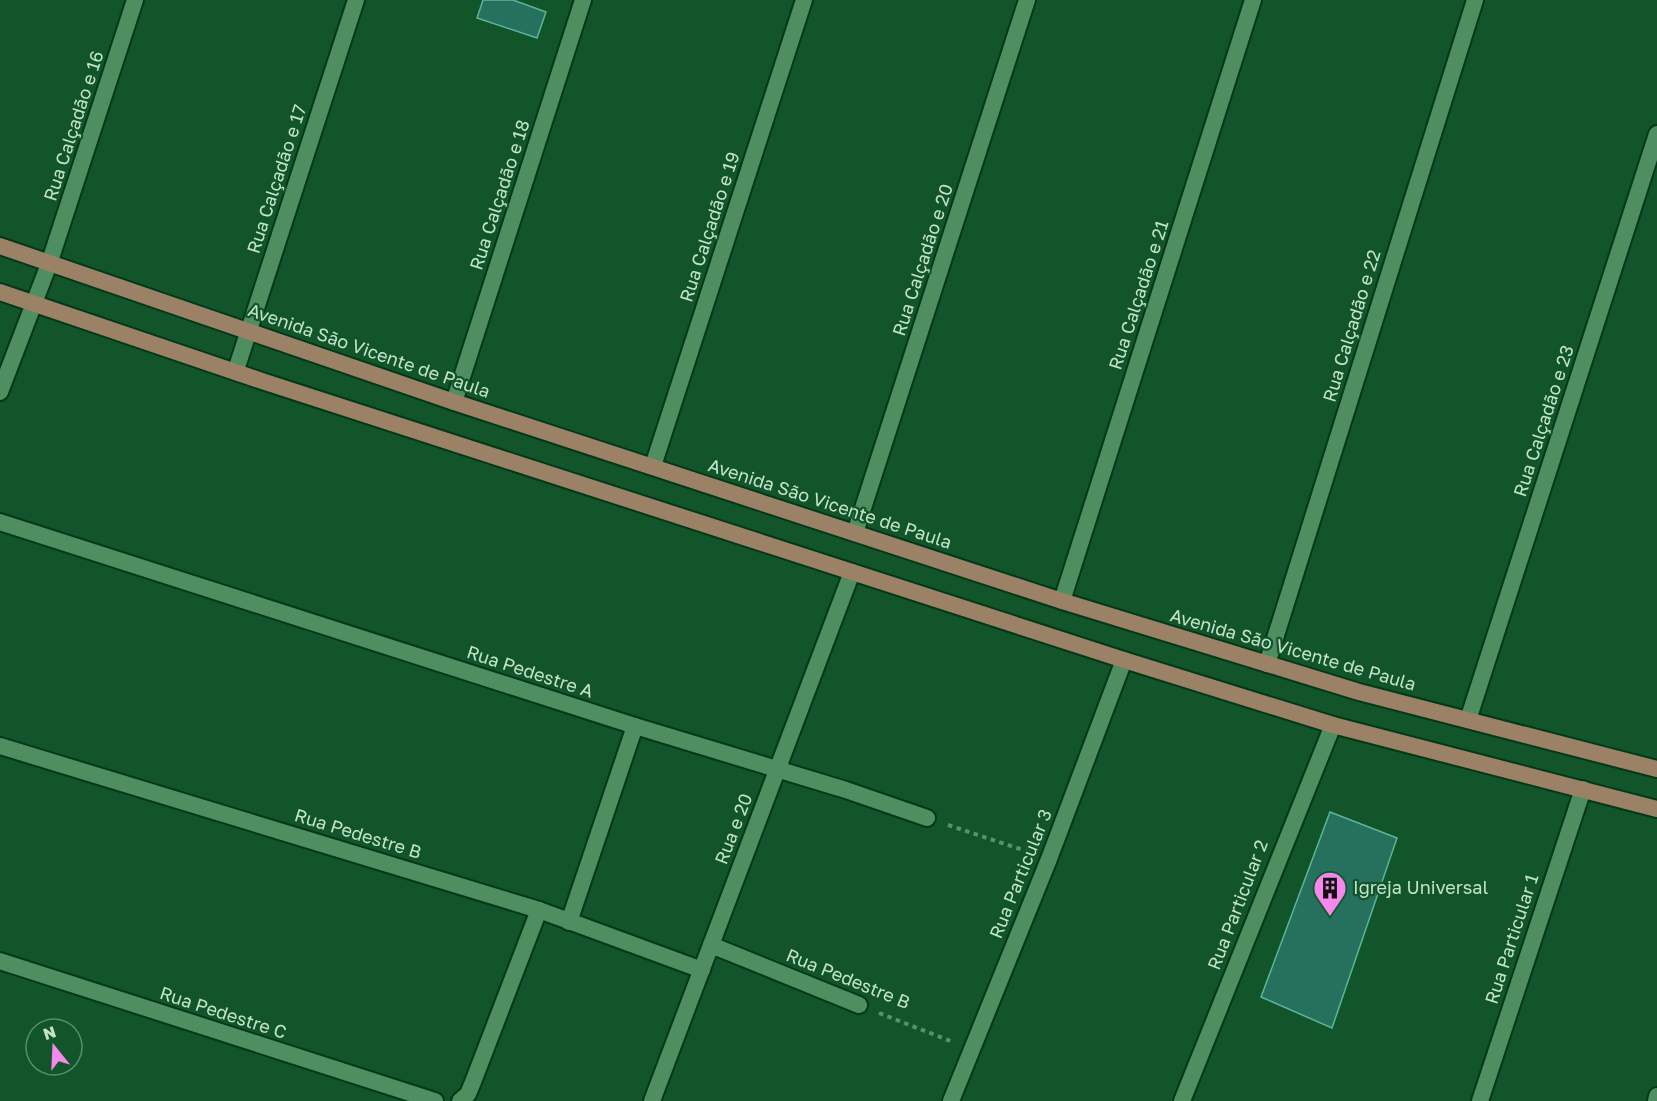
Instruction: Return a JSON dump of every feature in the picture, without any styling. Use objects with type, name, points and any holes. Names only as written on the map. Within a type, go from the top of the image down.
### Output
[{"type":"main road","name":"Avenida São Vicente de Paula","points":[[0,246],[249,329],[299,349],[454,402],[1062,601],[1359,692],[1657,769]]},
{"type":"main road","points":[[0,292],[33,305],[236,370],[265,382],[1124,660],[1333,725],[1657,809]]},
{"type":"street","name":"Rua Calçadão e 16","points":[[0,392],[50,264],[135,0]]},
{"type":"street","name":"Rua Calçadão e 17","points":[[236,370],[356,0]]},
{"type":"street","name":"Rua Calçadão e 18","points":[[454,402],[583,0]]},
{"type":"street","name":"Rua Calçadão e 19","points":[[653,466],[804,0]]},
{"type":"street","name":"Rua Calçadão e 20","points":[[855,533],[1027,0]]},
{"type":"street","name":"Rua Calçadão e 21","points":[[1062,601],[1253,0]]},
{"type":"street","name":"Rua Calçadão e 22","points":[[1267,664],[1474,0]]},
{"type":"street","name":"Rua Calçadão e 23","points":[[1468,720],[1657,134]]},
{"type":"street","name":"Rua Pedestre A","points":[[0,522],[927,818]]},
{"type":"street","name":"Rua e 20","points":[[652,1101],[852,572]]},
{"type":"street","name":"Rua Particular 3","points":[[951,1101],[1049,859],[1124,660]]},
{"type":"street","name":"Rua Particular 2","points":[[1182,1101],[1333,725]]},
{"type":"street","points":[[569,922],[635,726]]},
{"type":"street","name":"Rua Pedestre B","points":[[0,746],[539,910],[702,970]]},
{"type":"street","name":"Rua Particular 1","points":[[1480,1101],[1583,789]]},
{"type":"street","points":[[460,1101],[468,1094],[473,1082],[539,910]]},
{"type":"street","name":"Rua Pedestre B","points":[[711,945],[859,1005]]},
{"type":"street","name":"Rua Pedestre C","points":[[0,961],[432,1101]]},
{"type":"street","points":[[1656,1101],[1657,1096]]},
{"type":"path","points":[[927,818],[1049,859]]},
{"type":"path","name":"Rua Pedestre B","points":[[859,1005],[971,1049]]},
{"type":"building","points":[[483,0],[513,0],[546,12],[537,38],[477,18]]},
{"type":"building","name":"Igreja Universal","points":[[1330,812],[1397,838],[1332,1028],[1261,997]]},
{"type":"place","name":"Igreja Universal","points":[[1330,917]]}]
